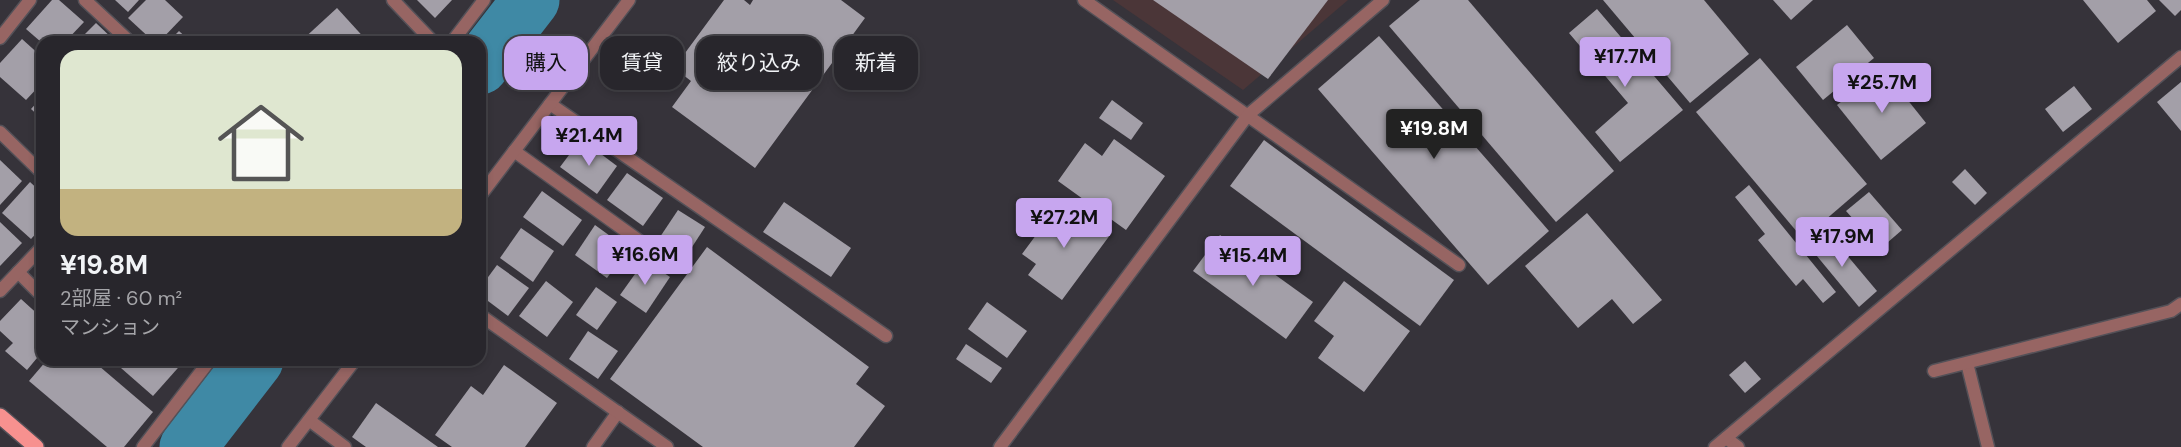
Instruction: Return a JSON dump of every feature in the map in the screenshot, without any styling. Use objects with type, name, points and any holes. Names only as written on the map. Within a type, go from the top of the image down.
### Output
[{"type":"main road","points":[[0,416],[36,447]]},
{"type":"street","points":[[0,38],[30,0]]},
{"type":"street","points":[[85,0],[124,36]]},
{"type":"street","points":[[393,0],[427,36]]},
{"type":"street","points":[[457,36],[484,0]]},
{"type":"street","points":[[486,188],[629,0]]},
{"type":"street","points":[[1084,0],[1459,265]]},
{"type":"street","points":[[1000,447],[1248,115],[1383,0]]},
{"type":"street","points":[[1715,447],[2181,57]]},
{"type":"street","points":[[550,104],[886,336]]},
{"type":"street","points":[[0,132],[36,166]]},
{"type":"street","points":[[514,151],[641,242]]},
{"type":"street","points":[[0,291],[36,253]]},
{"type":"street","points":[[18,272],[36,290]]},
{"type":"street","points":[[1934,371],[2172,311],[2181,304]]},
{"type":"street","points":[[486,319],[667,447]]},
{"type":"street","points":[[1967,363],[1988,447]]},
{"type":"street","points":[[143,447],[205,366]]},
{"type":"street","points":[[288,447],[350,366]]},
{"type":"street","points":[[593,447],[618,412]]},
{"type":"street","points":[[309,420],[345,447]]},
{"type":"street","points":[[1726,438],[1738,447]]},
{"type":"shaded area","points":[[1113,0],[1348,0],[1243,90]]},
{"type":"building","points":[[52,0],[59,0],[84,22],[71,36],[36,38],[26,29]]},
{"type":"building","points":[[115,0],[139,0],[128,12]]},
{"type":"building","points":[[146,0],[165,0],[183,17],[165,36],[148,36],[128,18]]},
{"type":"building","points":[[417,0],[452,0],[435,18]]},
{"type":"building","points":[[724,0],[744,0],[750,5],[753,0],[841,0],[865,18],[852,36],[834,36],[834,60],[822,77],[822,36],[698,36]]},
{"type":"building","points":[[1153,0],[1328,0],[1268,79]]},
{"type":"building","points":[[1420,0],[1468,0],[1614,171],[1556,222],[1389,26]]},
{"type":"building","points":[[1603,0],[1704,0],[1749,54],[1690,103]]},
{"type":"building","points":[[1773,0],[1813,0],[1791,20]]},
{"type":"building","points":[[2083,0],[2147,0],[2156,11],[2118,43]]},
{"type":"building","points":[[2159,0],[2181,0],[2181,10],[2175,16]]},
{"type":"building","points":[[337,8],[363,36],[307,36]]},
{"type":"building","points":[[1597,9],[1683,110],[1620,162],[1595,132],[1628,103],[1569,33]]},
{"type":"building","points":[[96,23],[110,36],[83,36]]},
{"type":"building","points":[[1847,25],[1874,58],[1823,100],[1796,67]]},
{"type":"building","points":[[179,31],[184,36],[174,36]]},
{"type":"building","points":[[1379,36],[1549,231],[1488,285],[1318,89]]},
{"type":"building","points":[[696,38],[696,90],[812,90],[755,168],[672,107],[691,81],[684,76],[684,54]]},
{"type":"building","points":[[22,39],[36,52],[36,89],[26,100],[0,77],[0,63]]},
{"type":"building","points":[[1760,58],[1867,184],[1803,239],[1696,112]]},
{"type":"building","points":[[1883,69],[1926,123],[1881,160],[1837,105]]},
{"type":"building","points":[[2181,82],[2181,131],[2157,102]]},
{"type":"building","points":[[2074,86],[2092,109],[2063,132],[2045,109]]},
{"type":"building","points":[[1112,100],[1143,123],[1131,140],[1099,118]]},
{"type":"building","points":[[36,104],[36,114],[31,109]]},
{"type":"building","points":[[581,139],[617,166],[597,194],[560,167]]},
{"type":"building","points":[[1114,139],[1165,176],[1126,230],[1058,181],[1085,143],[1102,156]]},
{"type":"building","points":[[1264,140],[1454,280],[1420,326],[1230,186]]},
{"type":"building","points":[[0,160],[22,181],[0,205]]},
{"type":"building","points":[[1965,169],[1987,193],[1975,205],[1952,182]]},
{"type":"building","points":[[627,173],[663,198],[643,226],[607,200]]},
{"type":"building","points":[[30,182],[36,188],[36,234],[31,239],[2,213]]},
{"type":"building","points":[[1749,185],[1836,292],[1823,303],[1803,279],[1796,286],[1758,240],[1765,234],[1735,197]]},
{"type":"building","points":[[542,191],[582,220],[563,246],[523,217]]},
{"type":"building","points":[[1869,192],[1902,230],[1880,249],[1846,211]]},
{"type":"building","points":[[1062,200],[1110,235],[1062,300],[1028,275],[1036,264],[1022,254]]},
{"type":"building","points":[[784,202],[851,248],[831,277],[763,232]]},
{"type":"building","points":[[678,210],[705,227],[683,261],[656,243]]},
{"type":"building","points":[[1587,213],[1662,300],[1633,324],[1612,299],[1578,328],[1525,266]]},
{"type":"building","points":[[0,222],[22,243],[0,266]]},
{"type":"building","points":[[595,225],[628,249],[607,278],[575,255]]},
{"type":"building","points":[[521,228],[554,251],[533,282],[500,258]]},
{"type":"building","points":[[1825,229],[1877,291],[1859,307],[1807,244]]},
{"type":"building","points":[[1220,235],[1313,302],[1286,339],[1193,271]]},
{"type":"building","points":[[707,247],[869,367],[856,384],[885,406],[854,447],[703,447],[610,379]]},
{"type":"building","points":[[645,260],[670,277],[646,313],[620,295]]},
{"type":"building","points":[[497,265],[529,288],[508,316],[486,300],[486,280]]},
{"type":"building","points":[[546,281],[573,302],[547,337],[519,316]]},
{"type":"building","points":[[1344,281],[1410,331],[1364,392],[1318,358],[1334,336],[1314,321]]},
{"type":"building","points":[[596,287],[617,302],[597,330],[576,315]]},
{"type":"building","points":[[21,299],[36,313],[36,359],[27,370],[5,351],[13,343],[0,331],[0,321]]},
{"type":"building","points":[[987,302],[1027,331],[1007,358],[968,329]]},
{"type":"building","points":[[588,331],[618,351],[598,379],[569,359]]},
{"type":"building","points":[[966,344],[1002,368],[991,383],[956,359]]},
{"type":"building","points":[[1745,361],[1761,379],[1745,393],[1729,375]]},
{"type":"building","points":[[504,365],[557,403],[525,447],[452,447],[435,435],[471,386],[483,395]]},
{"type":"building","points":[[42,366],[99,366],[153,412],[124,447],[107,447],[29,381]]},
{"type":"building","points":[[123,366],[180,366],[153,396],[121,368]]},
{"type":"building","points":[[376,403],[438,447],[366,447],[352,437]]},
{"type":"waterway","points":[[486,58],[531,0]]},
{"type":"waterway","points":[[188,447],[250,366]]}]
